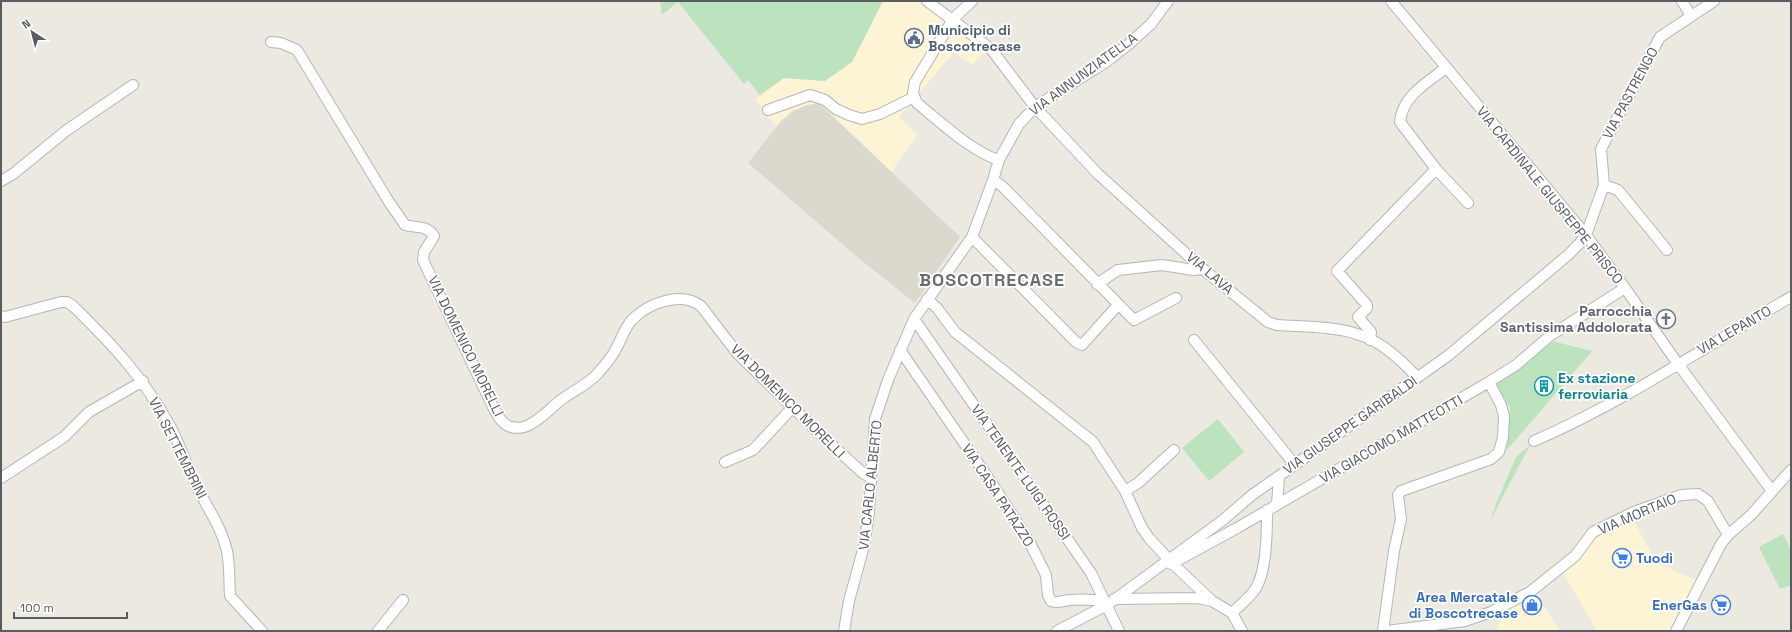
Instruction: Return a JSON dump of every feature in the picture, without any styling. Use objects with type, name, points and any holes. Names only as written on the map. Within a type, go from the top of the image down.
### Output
[{"type":"street","name":"VIA LAVA","points":[[927,1],[991,50],[1034,107],[1098,174],[1203,269],[1268,322],[1277,325],[1339,329],[1362,335],[1400,360],[1417,377]]},
{"type":"street","points":[[972,1],[953,20],[915,82],[913,93],[917,103],[975,149],[991,158],[999,160]]},
{"type":"street","name":"VIA CARDINALE GIUSPEPPE PRISCO","points":[[1391,1],[1586,235],[1678,364],[1772,491]]},
{"type":"street","points":[[1682,1],[1691,16]]},
{"type":"street","name":"VIA PASTRENGO","points":[[1586,235],[1604,185],[1601,149],[1660,36],[1714,1]]},
{"type":"street","name":"VIA ANNUNZIATELLA","points":[[914,319],[972,237],[999,160],[1019,124],[1034,107],[1106,62],[1128,44],[1151,24],[1166,2]]},
{"type":"street","name":"VIA DOMENICO MORELLI","points":[[271,42],[281,43],[297,50],[389,202],[405,225],[424,228],[434,236],[424,252],[423,260],[493,406],[501,420],[506,424],[511,427],[528,425],[565,397],[591,380],[609,360],[632,320],[643,311],[658,304],[676,299],[696,302],[701,306],[737,353],[842,454],[864,474],[870,476]]},
{"type":"street","points":[[1446,68],[1411,96],[1401,113],[1400,122],[1436,169],[1468,203]]},
{"type":"street","points":[[1,181],[13,174],[67,130],[133,85]]},
{"type":"street","points":[[768,110],[810,95],[825,100],[836,109],[849,115],[862,119],[880,114],[914,97]]},
{"type":"street","points":[[1370,340],[1371,332],[1358,317],[1367,308],[1367,305],[1337,271],[1436,169]]},
{"type":"street","points":[[993,180],[1002,186],[1134,320],[1176,298]]},
{"type":"street","points":[[1604,185],[1618,190],[1667,250]]},
{"type":"street","name":"VIA GIUSEPPE GARIBALDI","points":[[1171,561],[1252,495],[1449,355],[1572,252],[1586,235]]},
{"type":"street","points":[[972,237],[1076,342],[1082,345],[1118,305]]},
{"type":"street","points":[[1097,284],[1118,270],[1162,265],[1193,270],[1203,269]]},
{"type":"street","name":"VIA GIACOMO MATTEOTTI","points":[[1108,602],[1171,561],[1276,505],[1489,382],[1516,365],[1551,335],[1625,288]]},
{"type":"street","name":"VIA LEPANTO","points":[[1534,441],[1577,422],[1791,297]]},
{"type":"street","points":[[927,299],[937,308],[955,332],[1093,442],[1124,491],[1145,533],[1212,601],[1232,613],[1242,631]]},
{"type":"street","name":"VIA SETTEMBRINI","points":[[1,316],[5,317],[61,302],[67,302],[111,343],[143,381],[170,426],[199,493],[216,521],[227,550],[230,570],[230,596],[262,631]]},
{"type":"street","name":"VIA CARLO ALBERTO","points":[[844,631],[849,601],[864,546],[869,512],[870,476],[875,419],[884,391],[914,319]]},
{"type":"street","name":"VIA TENENTE LUIGI ROSSI","points":[[914,319],[1091,573],[1108,602],[1119,631]]},
{"type":"street","points":[[1194,340],[1295,465]]},
{"type":"street","name":"VIA CASA PATAZZO","points":[[900,350],[993,485],[1030,544],[1046,575],[1048,595],[1051,601],[1056,602],[1082,599],[1108,602]]},
{"type":"street","points":[[1,478],[64,437],[89,412],[143,381]]},
{"type":"street","points":[[1383,631],[1394,551],[1401,519],[1398,495],[1401,491],[1491,459],[1499,452],[1503,437],[1504,416],[1501,405],[1489,382]]},
{"type":"street","points":[[725,462],[753,450],[793,407]]},
{"type":"street","points":[[1124,491],[1138,483],[1174,450]]},
{"type":"street","points":[[1676,631],[1721,544],[1728,535],[1752,515],[1791,470]]},
{"type":"street","points":[[1276,505],[1279,476]]},
{"type":"street","name":"VIA MORTAIO","points":[[1387,631],[1465,621],[1491,612],[1530,592],[1575,556],[1593,532],[1634,512],[1681,495],[1698,494],[1708,501],[1728,535]]},
{"type":"street","points":[[1232,613],[1253,591],[1259,581],[1267,540],[1267,510]]},
{"type":"street","points":[[1057,631],[1108,602],[1198,598],[1212,601]]},
{"type":"street","points":[[378,631],[403,600]]},
{"type":"shaded area","points":[[883,1],[917,1],[986,51],[972,65],[954,52],[899,117],[917,135],[891,172],[819,103],[781,121],[776,126],[755,100],[784,78],[824,81],[852,62]]},
{"type":"shaded area","points":[[819,103],[960,237],[915,303],[856,256],[748,163],[781,121],[793,111],[807,105]]},
{"type":"shaded area","points":[[1631,516],[1657,563],[1696,580],[1670,631],[1593,631],[1596,629],[1562,571],[1594,534]]},
{"type":"shaded area","name":"Area Mercatale di Boscotrecase","points":[[1534,592],[1560,631],[1497,631],[1501,612]]},
{"type":"green space","points":[[660,1],[883,1],[852,62],[825,81],[784,78],[760,95],[748,80],[744,84],[678,2],[662,15]]},
{"type":"green space","points":[[1552,341],[1592,351],[1507,450],[1510,408],[1495,383]]},
{"type":"green space","points":[[1218,419],[1244,452],[1209,481],[1182,448]]},
{"type":"green space","points":[[1530,445],[1490,521],[1516,457]]},
{"type":"green space","points":[[1783,534],[1791,550],[1791,585],[1780,589],[1759,547]]},
{"type":"place","name":"Municipio di Boscotrecase","points":[[914,38]]},
{"type":"place","name":"Parrocchia Santissima Addolorata","points":[[1666,319]]},
{"type":"place","name":"Ex stazione ferroviaria","points":[[1544,386]]},
{"type":"place","name":"Tuodì","points":[[1622,558]]},
{"type":"place","name":"Area Mercatale di Boscotrecase","points":[[1532,605]]},
{"type":"place","name":"EnerGas","points":[[1721,605]]},
{"type":"district","name":"BOSCOTRECASE","points":[[992,279]]}]
